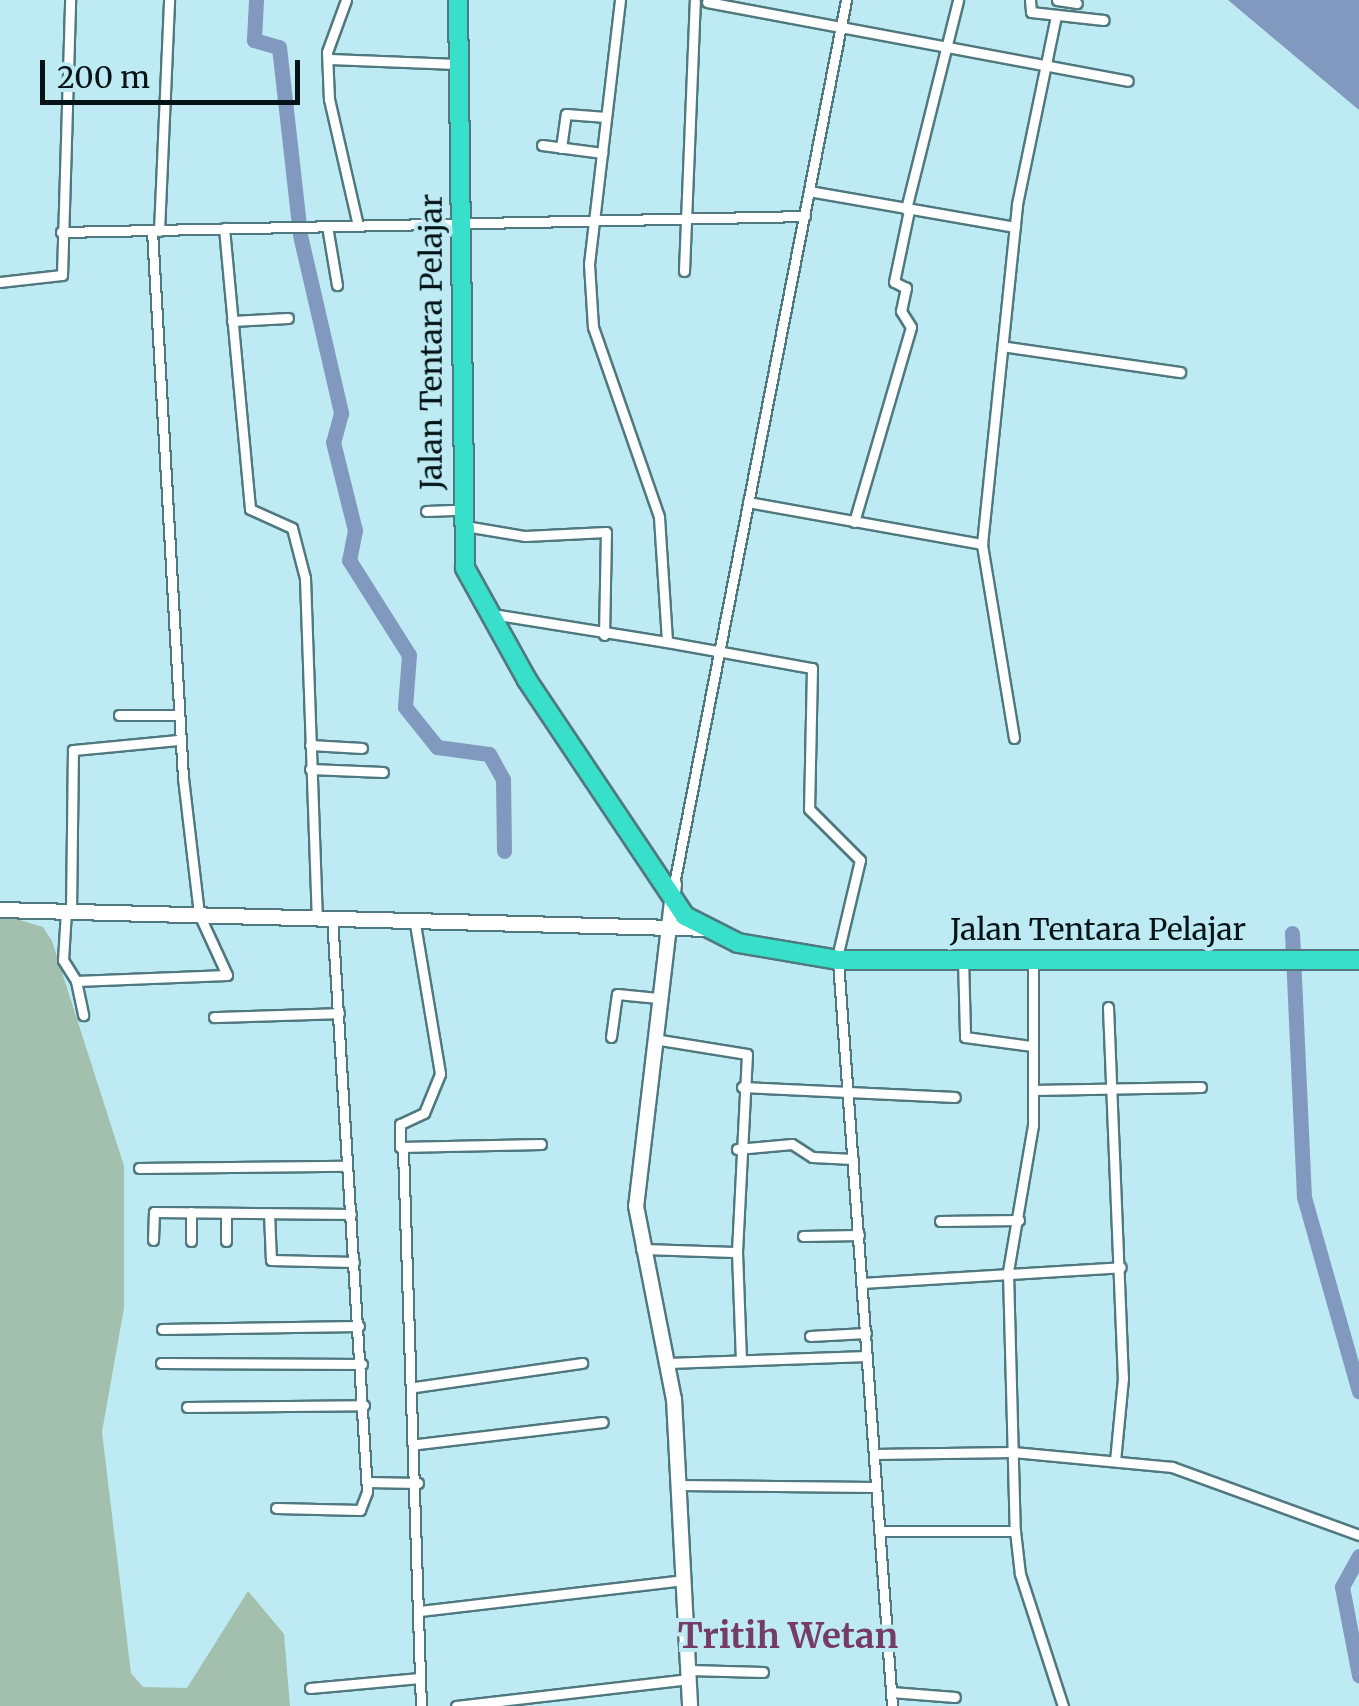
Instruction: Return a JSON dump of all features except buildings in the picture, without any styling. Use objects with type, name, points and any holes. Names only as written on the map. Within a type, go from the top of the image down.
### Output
[{"type":"highway","name":"Jalan Tentara Pelajar","points":[[458,0],[460,518],[468,577],[522,667],[673,892],[711,929],[838,955],[1359,960]]},
{"type":"street","points":[[0,282],[61,277],[70,0]]},
{"type":"street","points":[[169,0],[155,231],[177,715],[199,914],[232,985]]},
{"type":"street","points":[[346,0],[328,59],[358,226]]},
{"type":"street","points":[[620,0],[594,217],[593,327],[658,517],[666,642]]},
{"type":"street","points":[[684,272],[699,0],[840,25],[945,50],[1128,80]]},
{"type":"street","points":[[690,1706],[679,1485],[668,1363],[639,1249],[654,1039],[673,892],[846,0]]},
{"type":"street","points":[[854,522],[911,327],[901,310],[906,288],[894,282],[958,0]]},
{"type":"street","points":[[1030,0],[1029,11],[1104,20]]},
{"type":"street","points":[[1058,0],[1077,3]]},
{"type":"street","points":[[1014,738],[982,544],[1008,348],[1015,226],[1056,16]]},
{"type":"street","points":[[328,59],[458,64]]},
{"type":"street","points":[[561,148],[566,114],[606,117]]},
{"type":"street","points":[[542,145],[602,153]]},
{"type":"street","points":[[809,192],[1015,226]]},
{"type":"street","points":[[61,232],[458,224],[594,217],[805,216]]},
{"type":"street","points":[[327,226],[337,286]]},
{"type":"street","points":[[224,228],[250,510],[292,528],[306,578],[310,769],[338,1013],[364,1404],[367,1482],[360,1510],[276,1508]]},
{"type":"street","points":[[232,321],[288,318]]},
{"type":"street","points":[[1008,348],[1180,372]]},
{"type":"street","points":[[748,502],[982,544]]},
{"type":"street","points":[[426,511],[525,536],[568,527],[606,532],[604,634]]},
{"type":"street","points":[[488,614],[812,668],[809,810],[860,860],[838,955],[892,1706]]},
{"type":"street","points":[[120,715],[177,715]]},
{"type":"street","points":[[82,1015],[76,981],[63,960],[73,750],[179,740]]},
{"type":"street","points":[[310,745],[362,748]]},
{"type":"street","points":[[310,769],[383,772]]},
{"type":"street","points":[[0,910],[414,918],[711,929]]},
{"type":"street","points":[[414,918],[440,1074],[424,1113],[400,1124],[418,1444],[421,1706]]},
{"type":"street","points":[[1033,955],[1033,1090],[1019,1220],[1008,1272],[1015,1531],[1020,1574],[1063,1706]]},
{"type":"street","points":[[963,956],[965,1037],[1032,1046]]},
{"type":"street","points":[[76,981],[228,974]]},
{"type":"street","points":[[611,1036],[617,994],[658,998]]},
{"type":"street","points":[[1108,1008],[1121,1267],[1115,1461]]},
{"type":"street","points":[[214,1017],[338,1013]]},
{"type":"street","points":[[654,1039],[745,1051],[738,1149],[741,1359]]},
{"type":"street","points":[[742,1087],[956,1097]]},
{"type":"street","points":[[1033,1090],[1201,1088]]},
{"type":"street","points":[[403,1150],[541,1144]]},
{"type":"street","points":[[738,1149],[792,1144],[812,1156],[853,1159]]},
{"type":"street","points":[[139,1168],[348,1166]]},
{"type":"street","points":[[154,1240],[154,1212],[351,1214]]},
{"type":"street","points":[[191,1212],[191,1241]]},
{"type":"street","points":[[226,1212],[226,1241]]},
{"type":"street","points":[[269,1213],[271,1260],[354,1262]]},
{"type":"street","points":[[940,1222],[1019,1220]]},
{"type":"street","points":[[803,1236],[858,1234]]},
{"type":"street","points":[[639,1249],[738,1252]]},
{"type":"street","points":[[862,1283],[1121,1267]]},
{"type":"street","points":[[162,1329],[359,1326]]},
{"type":"street","points":[[810,1336],[866,1332]]},
{"type":"street","points":[[668,1363],[867,1356]]},
{"type":"street","points":[[161,1363],[362,1364]]},
{"type":"street","points":[[414,1388],[582,1363]]},
{"type":"street","points":[[187,1407],[364,1404]]},
{"type":"street","points":[[418,1444],[603,1422]]},
{"type":"street","points":[[874,1454],[1014,1452],[1192,1472],[1359,1535]]},
{"type":"street","points":[[367,1482],[418,1483]]},
{"type":"street","points":[[679,1485],[876,1487]]},
{"type":"street","points":[[879,1530],[1015,1531]]},
{"type":"street","points":[[420,1611],[684,1580]]},
{"type":"street","points":[[456,1706],[689,1674],[763,1672]]},
{"type":"street","points":[[310,1688],[420,1678]]},
{"type":"street","points":[[891,1692],[955,1697]]},
{"type":"green space","points":[[0,914],[43,927],[52,941],[124,1166],[124,1308],[102,1432],[131,1673],[143,1687],[187,1688],[248,1591],[284,1634],[290,1706],[0,1706]]},
{"type":"water","points":[[1228,0],[1359,0],[1359,110]]},
{"type":"waterway","points":[[256,0],[254,40],[279,47],[299,226]]},
{"type":"waterway","points":[[300,235],[341,413],[333,442],[355,530],[349,560],[409,655],[405,707],[437,747],[489,754],[503,779],[504,851]]},
{"type":"waterway","points":[[1292,933],[1304,1197],[1359,1391]]},
{"type":"waterway","points":[[1359,1556],[1342,1587],[1359,1675]]},
{"type":"district","name":"Tritih Wetan","points":[[788,1636]]}]
